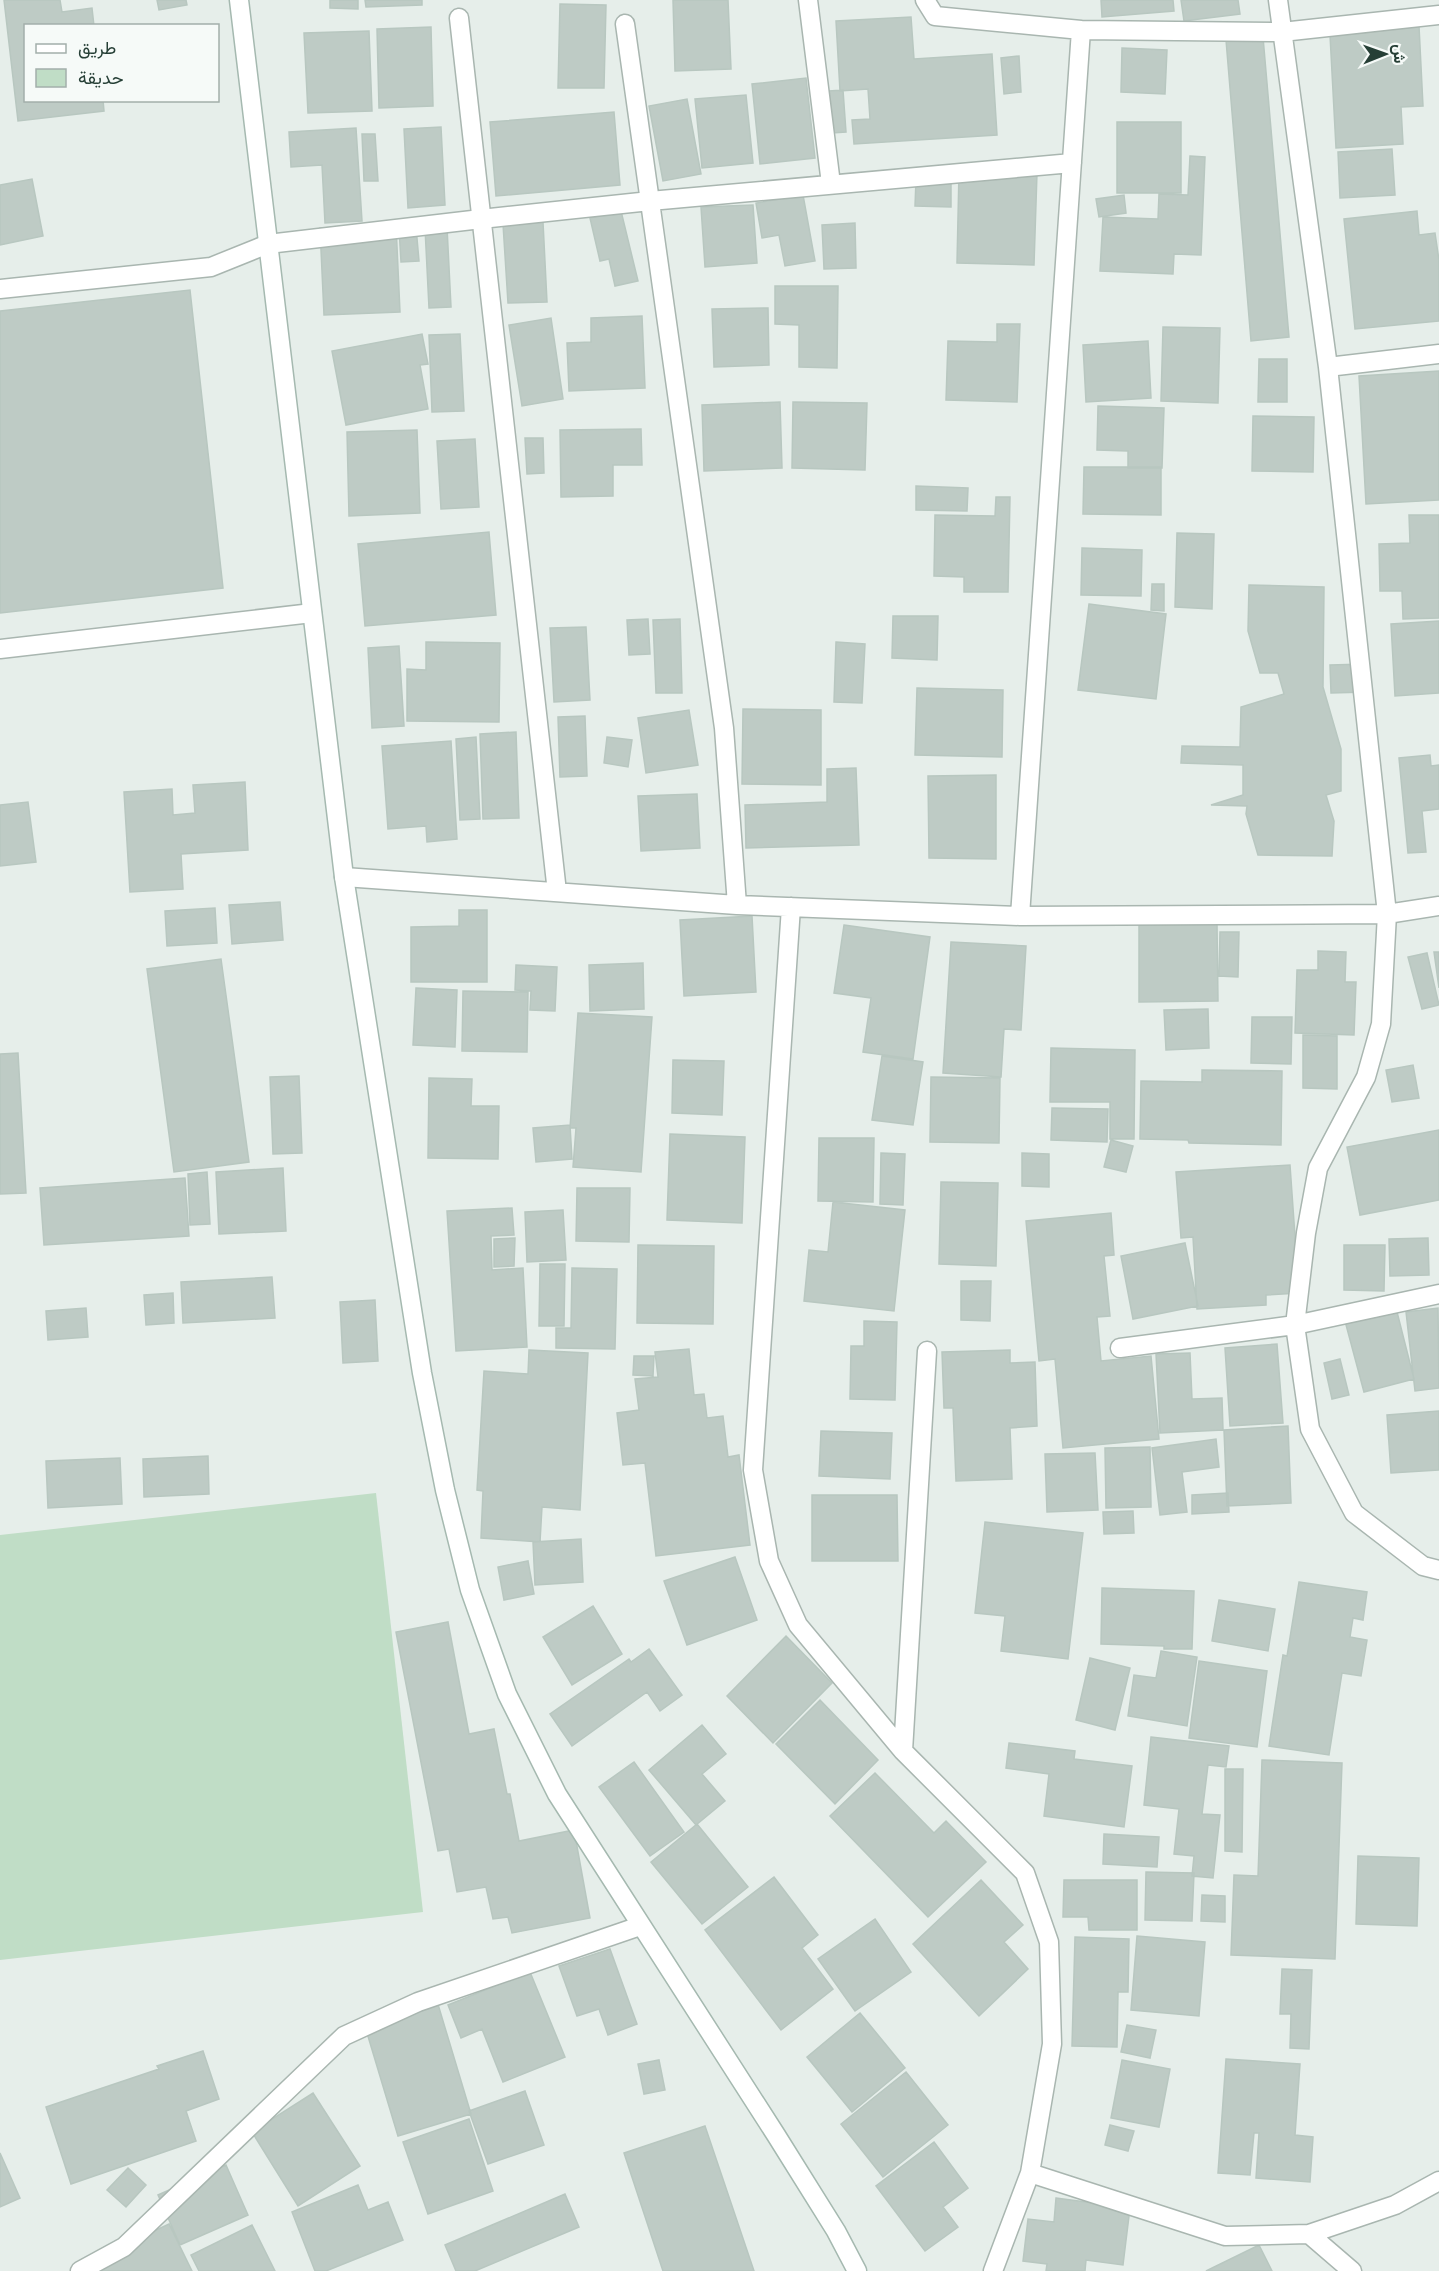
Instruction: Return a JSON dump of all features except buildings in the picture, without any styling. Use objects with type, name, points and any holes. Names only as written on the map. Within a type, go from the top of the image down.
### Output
[{"type":"street","points":[[239,0],[344,877],[422,1373],[445,1490],[470,1590],[507,1694],[557,1794],[782,2144],[836,2231],[857,2271]]},
{"type":"street","points":[[808,0],[831,184]]},
{"type":"street","points":[[926,0],[935,16],[1081,30],[1282,32],[1439,15]]},
{"type":"street","points":[[1278,0],[1328,367],[1387,914],[1381,1024],[1366,1077],[1318,1168],[1306,1233],[1295,1325],[1310,1429],[1354,1513],[1423,1566],[1439,1570]]},
{"type":"street","points":[[459,18],[557,892]]},
{"type":"street","points":[[625,24],[724,728],[737,905]]},
{"type":"street","points":[[1020,916],[1081,30]]},
{"type":"street","points":[[0,289],[211,267],[268,244],[650,201],[1072,163]]},
{"type":"street","points":[[1328,367],[1439,354]]},
{"type":"street","points":[[0,650],[312,613]]},
{"type":"street","points":[[344,877],[737,905],[1020,916],[1387,914],[1439,906]]},
{"type":"street","points":[[791,907],[753,1470],[769,1561],[798,1625],[903,1751],[1025,1873],[1049,1942],[1052,2044],[1030,2173],[993,2271]]},
{"type":"street","points":[[1120,1348],[1295,1325],[1439,1294]]},
{"type":"street","points":[[903,1751],[927,1351]]},
{"type":"street","points":[[80,2271],[124,2247],[344,2036],[418,2002],[640,1926]]},
{"type":"street","points":[[1030,2173],[1225,2236],[1309,2234],[1395,2205],[1439,2181]]},
{"type":"street","points":[[1309,2234],[1352,2271]]},
{"type":"green space","points":[[376,1493],[423,1912],[0,1960],[0,1535]]}]
